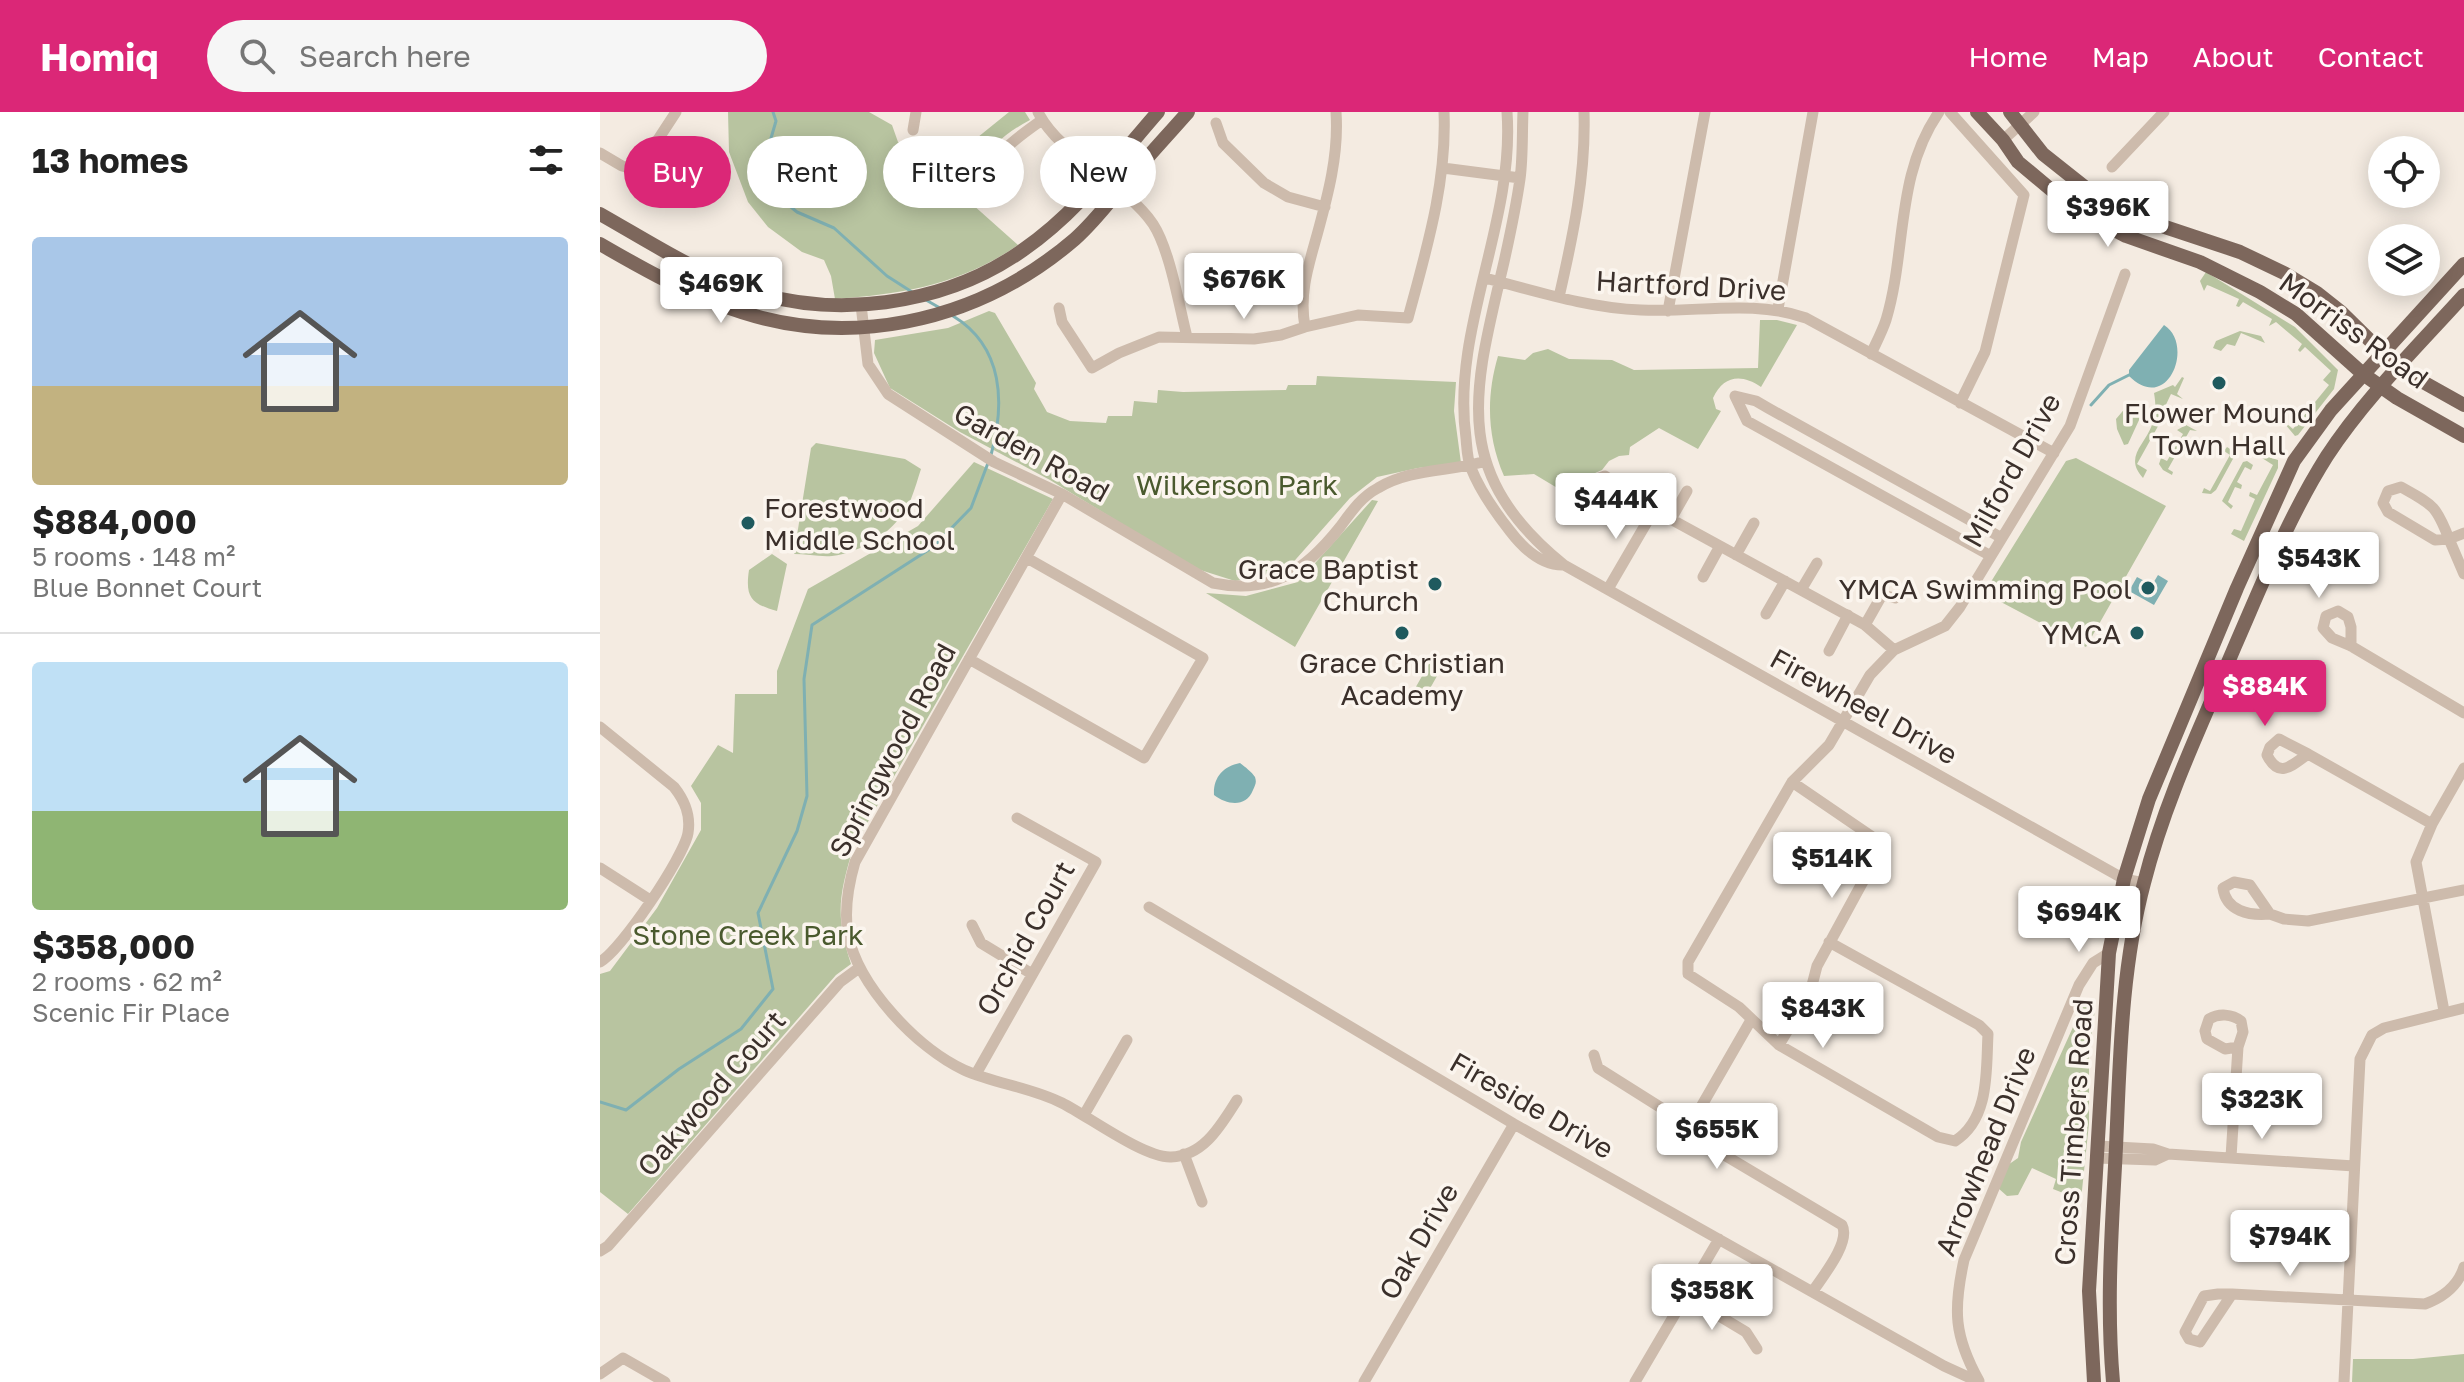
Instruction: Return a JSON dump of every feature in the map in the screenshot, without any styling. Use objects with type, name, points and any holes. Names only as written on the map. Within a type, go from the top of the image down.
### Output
[{"type":"main road","points":[[1137,136],[1158,112]]},
{"type":"main road","points":[[1156,149],[1188,112]]},
{"type":"main road","name":"Morriss Road","points":[[1977,112],[2018,162],[2073,208],[2126,236],[2200,262],[2260,292],[2296,314],[2381,387],[2464,436]]},
{"type":"main road","name":"Morriss Road","points":[[2010,112],[2043,154],[2101,200],[2165,227],[2240,252],[2284,273],[2334,307],[2398,368],[2464,405]]},
{"type":"main road","points":[[600,214],[688,265],[741,288],[793,302],[861,305],[941,289],[986,273],[1024,250],[1074,208]]},
{"type":"main road","points":[[600,244],[659,277],[720,305],[793,325],[830,329],[863,328],[916,319],[960,307],[1011,285],[1034,272],[1078,236],[1104,208]]},
{"type":"main road","name":"Cross Timbers Road","points":[[2094,1382],[2089,1291],[2109,953],[2124,879],[2151,794],[2294,461],[2331,410],[2464,264]]},
{"type":"main road","name":"Cross Timbers Road","points":[[2113,1382],[2109,1278],[2124,999],[2144,883],[2179,776],[2252,606],[2306,491],[2329,454],[2381,387],[2464,295]]},
{"type":"main road","points":[[2233,599],[2252,606]]},
{"type":"main road","points":[[2178,728],[2185,728],[2187,732],[2179,776]]},
{"type":"street","points":[[600,153],[622,166],[638,170],[676,112]]},
{"type":"street","points":[[913,130],[916,112]]},
{"type":"street","points":[[1305,327],[1302,295],[1331,182],[1336,112]]},
{"type":"street","points":[[1059,308],[1062,322],[1092,368],[1159,337],[1254,339],[1358,315],[1408,318],[1432,229],[1443,168],[1444,112]]},
{"type":"street","name":"Firewheel Drive","points":[[1507,112],[1504,175],[1485,278],[1470,338],[1463,414],[1470,466],[1485,496],[1521,545],[1550,566],[1564,565]]},
{"type":"street","name":"Firewheel Drive","points":[[1523,112],[1520,178],[1482,350],[1478,395],[1478,418],[1486,461],[1506,506],[1518,522],[1538,544],[1564,565],[2124,879],[2144,883]]},
{"type":"street","points":[[1559,297],[1577,209],[1585,135],[1584,112]]},
{"type":"street","points":[[1668,311],[1705,112]]},
{"type":"street","points":[[1778,309],[1813,112]]},
{"type":"street","points":[[1871,354],[1886,319],[1914,161],[1926,131],[1939,112]]},
{"type":"street","points":[[1950,112],[2024,195],[1985,352],[1960,403]]},
{"type":"street","points":[[2003,140],[2034,112]]},
{"type":"street","points":[[2112,167],[2164,112]]},
{"type":"street","points":[[1018,136],[1040,116],[1061,136]]},
{"type":"street","points":[[1216,123],[1223,143],[1264,183],[1288,197],[1325,207]]},
{"type":"street","points":[[1443,168],[1520,178]]},
{"type":"street","points":[[1136,208],[1153,225],[1164,251],[1187,337]]},
{"type":"street","name":"Milford Drive","points":[[1751,1020],[1739,1007],[1688,974],[1688,962],[1792,782],[1829,745],[1870,675],[1894,650],[1945,626],[1960,607],[2070,426],[2125,274]]},
{"type":"street","name":"Hartford Drive","points":[[1485,278],[1619,309],[1778,309],[1806,318],[2054,453]]},
{"type":"street","name":"Garden Road","points":[[861,305],[868,364],[888,394],[970,447],[1062,494],[1213,583],[1238,587],[1265,585],[1287,576],[1302,567],[1359,502],[1377,488],[1399,478],[1486,461]]},
{"type":"street","points":[[1991,556],[1747,421],[1735,396],[1756,401],[2002,538]]},
{"type":"street","points":[[1861,484],[1872,466]]},
{"type":"street","points":[[1567,501],[1580,485],[1605,476],[1654,510],[1865,625],[1894,650]]},
{"type":"street","points":[[2463,571],[2449,539],[2439,513],[2431,504],[2401,487],[2388,491],[2383,503],[2388,512],[2435,540],[2449,539],[2464,533]]},
{"type":"street","points":[[1671,519],[1687,491]]},
{"type":"street","name":"Springwood Road","points":[[1062,494],[855,862],[848,885],[848,934],[859,968],[902,1024],[921,1042],[954,1064],[1053,1098],[1145,1151],[1162,1157],[1184,1154]]},
{"type":"street","points":[[1608,589],[1654,510]]},
{"type":"street","points":[[1736,555],[1754,523]]},
{"type":"street","points":[[1703,577],[1720,546]]},
{"type":"street","points":[[969,659],[1144,758],[1203,658],[1027,558]]},
{"type":"street","points":[[1801,590],[1817,563]]},
{"type":"street","points":[[1766,614],[1785,581]]},
{"type":"street","points":[[1865,625],[1882,595],[1895,598]]},
{"type":"street","points":[[1829,651],[1848,615]]},
{"type":"street","points":[[2351,646],[2464,713]]},
{"type":"street","points":[[600,727],[666,778],[687,807],[687,837],[650,900],[616,948],[600,962]]},
{"type":"street","points":[[2308,754],[2432,824]]},
{"type":"street","points":[[2444,1011],[2416,862],[2432,824],[2464,768]]},
{"type":"street","points":[[1779,1045],[1810,993],[1817,966],[1879,852],[1874,838],[1792,782]]},
{"type":"street","name":"Orchid Court","points":[[976,1074],[1096,862],[1017,818]]},
{"type":"street","points":[[600,868],[650,900]]},
{"type":"street","points":[[2270,914],[2308,921],[2464,890]]},
{"type":"street","name":"Fireside Drive","points":[[1149,907],[1514,1124],[1944,1366],[1979,1382]]},
{"type":"street","points":[[972,925],[981,943],[1032,974]]},
{"type":"street","points":[[1690,1126],[1751,1020],[1779,1045],[1938,1137],[1955,1141],[1968,1133],[1984,1099],[1988,1034],[1979,1025],[1829,942]]},
{"type":"street","name":"Arrowhead Drive","points":[[1979,1382],[1962,1343],[1956,1315],[1956,1296],[1964,1260],[2079,985],[2093,963],[2109,953]]},
{"type":"street","name":"Oakwood Court","points":[[600,1251],[608,1246],[840,982],[859,968]]},
{"type":"street","points":[[2079,985],[2089,977],[2108,985]]},
{"type":"street","points":[[2344,1382],[2360,1059],[2372,1035],[2401,1022],[2464,1008]]},
{"type":"street","points":[[1084,1115],[1127,1040]]},
{"type":"street","points":[[2231,1157],[2238,1047]]},
{"type":"street","points":[[1594,1055],[1598,1068],[1690,1126],[1726,1156],[1842,1225],[1845,1236],[1813,1291]]},
{"type":"street","points":[[1202,1202],[1184,1154],[1213,1136],[1237,1100]]},
{"type":"street","name":"Oak Drive","points":[[1364,1382],[1514,1124]]},
{"type":"street","points":[[2097,1152],[2155,1160],[2168,1154],[2354,1166]]},
{"type":"street","points":[[1635,1382],[1719,1239]]},
{"type":"street","points":[[2232,1294],[2200,1342],[2189,1339],[2185,1332],[2204,1296],[2232,1294],[2349,1298],[2425,1304],[2449,1291],[2464,1267]]},
{"type":"street","points":[[1686,1296],[1746,1332],[1757,1349]]},
{"type":"street","points":[[600,1374],[623,1358],[665,1382]]},
{"type":"green space","points":[[728,112],[869,112],[892,125],[896,136],[883,136],[883,208],[976,208],[1018,245],[974,270],[930,285],[835,299],[824,260],[802,252],[768,227],[753,208],[867,208],[867,136],[747,136],[747,199],[731,157]]},
{"type":"green space","points":[[1009,112],[1025,112],[1030,120],[1005,136],[979,136]]},
{"type":"green space","points":[[2206,272],[2295,327],[2338,370],[2334,389],[2298,435],[2295,436],[2285,424],[2272,416],[2276,415],[2293,429],[2329,385],[2323,380],[2331,371],[2305,347],[2300,352],[2298,350],[2302,344],[2276,322],[2269,326],[2272,319],[2243,302],[2236,306],[2239,299],[2210,286],[2207,285],[2204,291],[2200,281]]},
{"type":"green space","name":"Wilkerson Park","points":[[989,311],[995,313],[1036,383],[1034,389],[1047,412],[1070,421],[1106,423],[1108,416],[1132,416],[1134,401],[1157,403],[1158,390],[1286,390],[1288,385],[1316,385],[1317,376],[1456,382],[1454,411],[1461,463],[1377,477],[1350,498],[1289,567],[1235,581],[1194,568],[890,388],[874,353],[875,340],[948,328]]},
{"type":"green space","points":[[1760,320],[1797,325],[1761,387],[1746,380],[1733,379],[1717,391],[1713,398],[1716,409],[1721,411],[1698,449],[1659,428],[1630,447],[1629,455],[1619,456],[1609,461],[1602,470],[1559,489],[1534,474],[1504,476],[1494,446],[1490,416],[1491,386],[1498,356],[1525,360],[1533,353],[1548,349],[1569,359],[1612,360],[1634,370],[1758,368]]},
{"type":"green space","points":[[2240,331],[2261,336],[2265,343],[2241,333],[2235,346],[2227,344],[2221,351],[2213,348],[2216,341]]},
{"type":"green space","points":[[2182,377],[2177,394],[2183,399],[2171,394],[2162,419],[2137,464],[2147,470],[2143,478],[2135,464],[2135,458],[2153,421],[2154,393],[2173,385],[2175,387]]},
{"type":"green space","points":[[2138,404],[2145,407],[2128,444],[2124,445],[2116,419],[2127,406]]},
{"type":"green space","points":[[2186,425],[2197,431],[2190,430],[2168,469],[2173,472],[2172,475],[2159,464],[2161,458],[2167,461],[2183,434],[2177,430]]},
{"type":"green space","points":[[816,443],[905,459],[921,469],[911,499],[898,520],[868,544],[844,554],[794,554],[811,448]]},
{"type":"green space","points":[[2227,447],[2233,451],[2234,457],[2216,490],[2211,494],[2202,493],[2204,488],[2210,491],[2230,455],[2224,451]]},
{"type":"green space","points":[[2253,449],[2278,460],[2278,468],[2244,541],[2231,534],[2234,529],[2241,531],[2255,499],[2249,496],[2250,492],[2257,495],[2273,465],[2254,453]]},
{"type":"green space","points":[[2076,458],[2166,506],[2086,647],[1984,593],[2066,461]]},
{"type":"green space","name":"Stone Creek Park","points":[[974,462],[1053,499],[853,848],[841,906],[843,932],[851,964],[836,975],[628,1214],[600,1192],[600,974],[610,971],[657,908],[701,830],[701,803],[691,786],[718,745],[733,753],[735,694],[777,694],[777,671],[808,589],[918,526]]},
{"type":"green space","points":[[2243,462],[2253,465],[2251,470],[2245,467],[2237,482],[2242,485],[2241,489],[2235,487],[2228,502],[2233,506],[2231,509],[2222,501]]},
{"type":"green space","name":"Wilkerson Park","points":[[1372,500],[1378,501],[1295,647],[1206,593],[1246,596],[1298,582]]},
{"type":"green space","points":[[772,554],[787,564],[777,611],[756,602],[748,587],[749,570]]},
{"type":"green space","points":[[1430,662],[1441,669],[1424,699],[1413,692]]},
{"type":"green space","points":[[2083,1005],[2095,1009],[2089,1054],[2089,1123],[2081,1200],[2053,1189],[2056,1179],[2032,1168],[2018,1195],[2007,1196],[1998,1188],[2005,1167],[2018,1158],[2021,1142]]},
{"type":"green space","points":[[2464,1354],[2464,1382],[2352,1382],[2353,1359],[2413,1359]]},
{"type":"water","points":[[2164,325],[2173,334],[2177,346],[2173,372],[2165,382],[2155,387],[2143,386],[2129,376],[2129,370]]},
{"type":"water","name":"YMCA Swimming Pool","points":[[2158,575],[2168,581],[2154,605],[2129,591],[2137,577],[2152,585]]},
{"type":"water","points":[[1240,763],[1255,777],[1256,784],[1250,796],[1236,803],[1214,795],[1220,774]]},
{"type":"waterway","points":[[773,112],[776,121],[769,145],[780,198],[797,212],[834,228],[887,276],[912,292]]},
{"type":"waterway","points":[[926,300],[940,308]]},
{"type":"waterway","points":[[953,316],[970,329],[982,344],[996,378],[998,416],[991,455]]},
{"type":"waterway","points":[[2091,405],[2109,385],[2131,374]]},
{"type":"waterway","points":[[600,1102],[626,1110],[679,1069],[741,1029],[773,989],[758,913],[797,831],[807,796],[804,679],[812,625],[933,547],[971,508],[988,463]]},
{"type":"place","name":"Flower Mound Town Hall","points":[[2219,383]]},
{"type":"place","name":"Forestwood Middle School","points":[[748,523]]},
{"type":"place","name":"Grace Baptist Church","points":[[1435,584]]},
{"type":"place","name":"YMCA Swimming Pool","points":[[2148,588]]},
{"type":"place","name":"Grace Christian Academy","points":[[1402,633]]},
{"type":"place","name":"YMCA","points":[[2137,633]]}]
